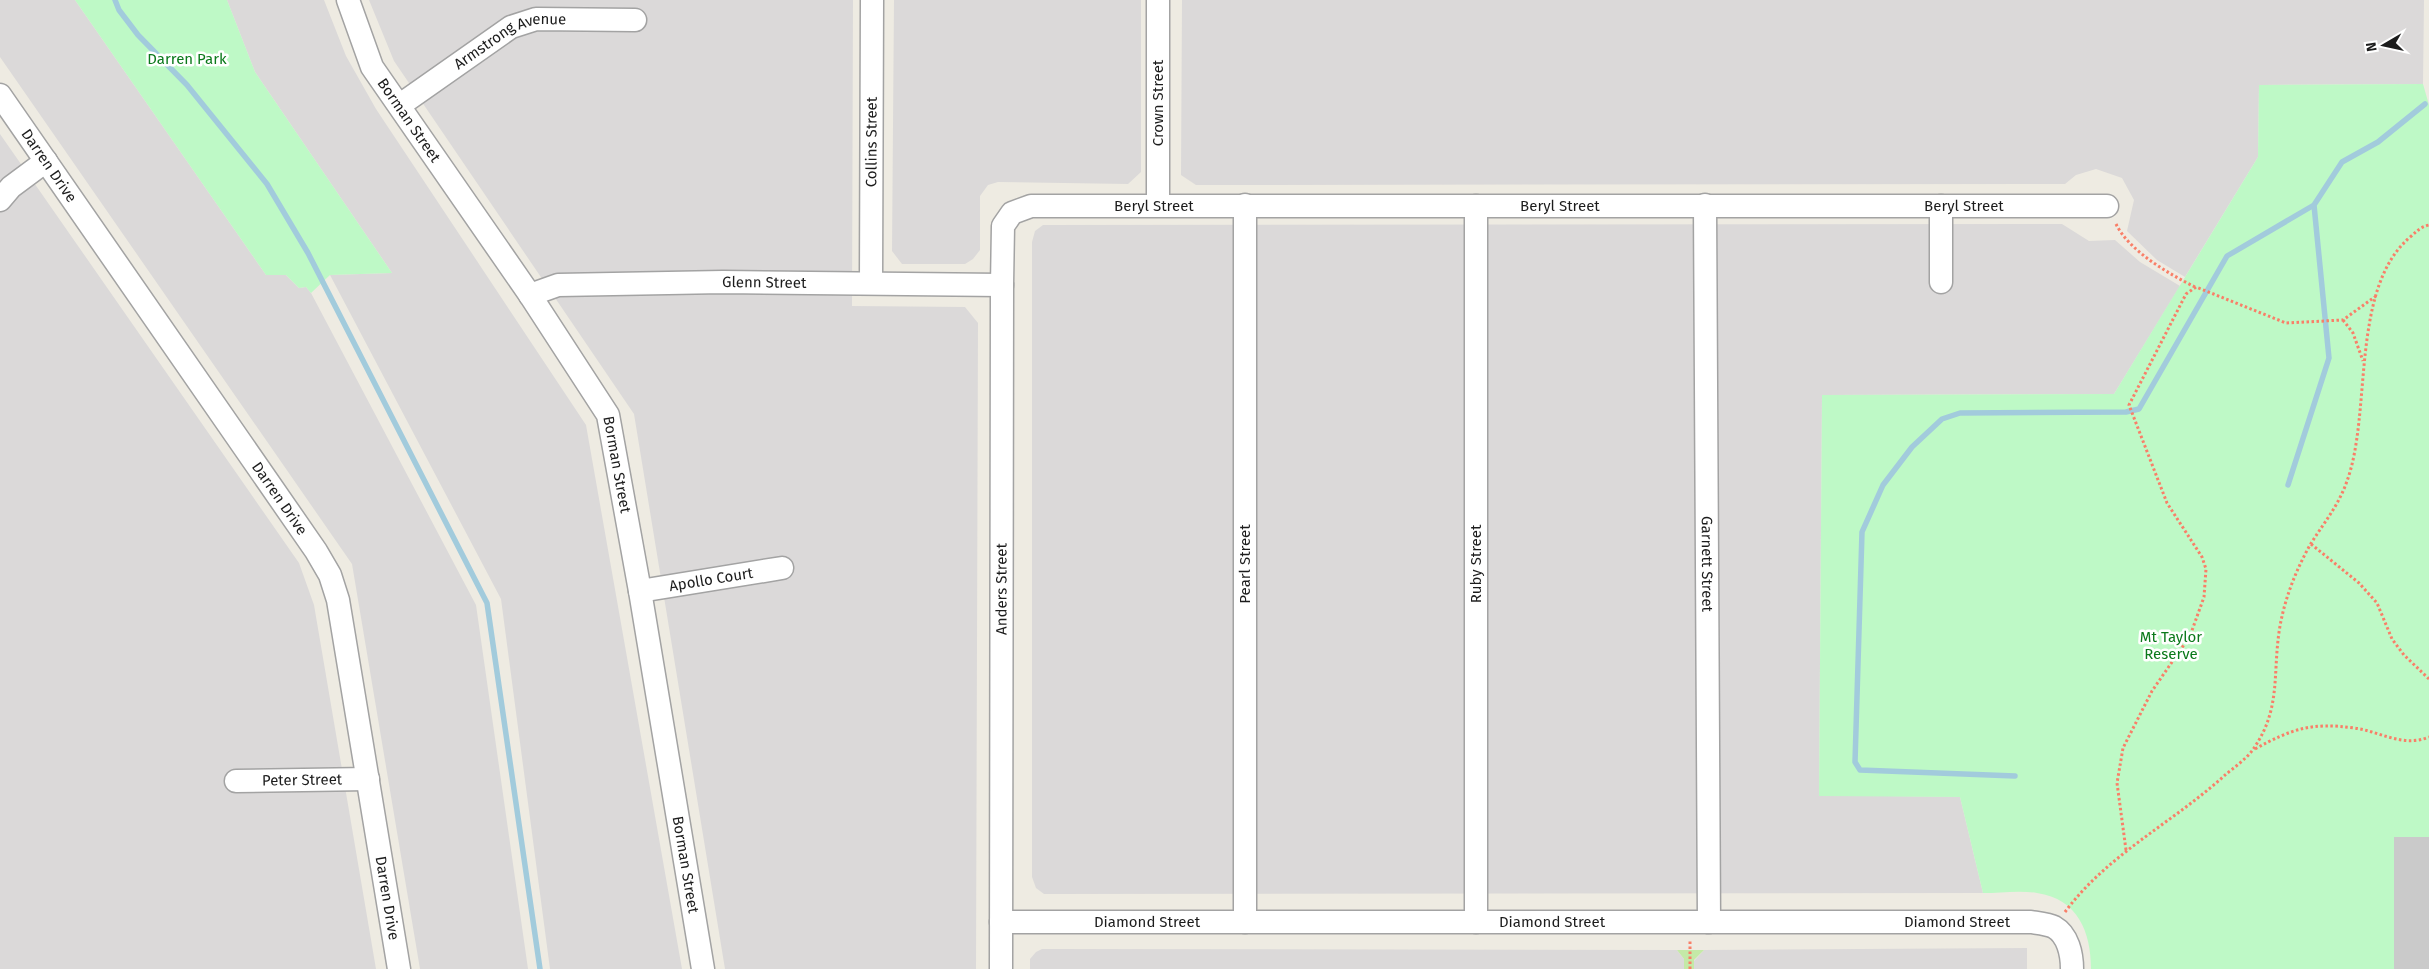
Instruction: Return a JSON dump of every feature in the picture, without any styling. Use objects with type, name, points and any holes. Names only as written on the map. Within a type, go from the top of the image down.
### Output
[{"type":"street","name":"Borman Street","points":[[348,0],[372,67],[530,296],[608,415],[640,591],[703,969]]},
{"type":"street","name":"Collins Street","points":[[871,283],[872,0]]},
{"type":"street","name":"Crown Street","points":[[1158,0],[1158,205]]},
{"type":"street","name":"Armstrong Avenue","points":[[400,105],[511,27],[536,20],[635,20]]},
{"type":"street","name":"Darren Drive","points":[[0,95],[316,551],[330,575],[338,600],[400,969]]},
{"type":"street","points":[[0,200],[11,187],[46,161]]},
{"type":"street","name":"Beryl Street","points":[[1012,213],[1031,206],[1158,205],[2107,206]]},
{"type":"street","name":"Pearl Street","points":[[1244,205],[1245,922]]},
{"type":"street","name":"Garnett Street","points":[[1700,922],[1705,205]]},
{"type":"street","name":"Ruby Street","points":[[1476,206],[1476,922]]},
{"type":"street","points":[[1941,206],[1941,282]]},
{"type":"street","name":"Anders Street","points":[[1001,969],[1002,285],[1003,226],[1012,213]]},
{"type":"street","name":"Glenn Street","points":[[530,296],[558,286],[723,282],[1002,285]]},
{"type":"street","name":"Apollo Court","points":[[640,591],[782,568]]},
{"type":"street","name":"Peter Street","points":[[236,781],[368,779]]},
{"type":"street","name":"Diamond Street","points":[[1001,922],[2030,922],[2054,927]]},
{"type":"street","points":[[2054,927],[2065,938],[2072,956],[2072,969]]},
{"type":"path","points":[[2107,206],[2120,233],[2161,270],[2196,288],[2286,323],[2342,320],[2376,295]]},
{"type":"path","points":[[2253,750],[2270,721],[2274,703],[2280,627],[2287,596],[2311,544],[2338,502],[2347,481],[2354,455],[2364,362],[2376,295],[2386,270],[2400,245],[2421,227],[2429,225]]},
{"type":"path","points":[[2126,850],[2117,782],[2123,748],[2152,692],[2190,636],[2204,597],[2206,582],[2206,569],[2202,557],[2166,503],[2132,416],[2130,406],[2186,294],[2196,288]]},
{"type":"path","points":[[2342,320],[2352,333],[2364,362]]},
{"type":"path","points":[[2311,544],[2359,583],[2377,604],[2392,639],[2404,655],[2429,679]]},
{"type":"path","points":[[2054,927],[2071,904],[2126,850],[2208,791],[2253,750],[2293,729],[2313,726],[2355,728],[2386,738],[2407,741],[2429,737]]},
{"type":"path","points":[[1690,969],[1700,922]]},
{"type":"shaded area","points":[[0,0],[75,0],[266,275],[286,275],[299,288],[306,287],[311,293],[476,605],[528,969],[420,969],[352,564],[0,57]]},
{"type":"shaded area","points":[[227,0],[324,0],[346,56],[376,109],[586,425],[682,969],[550,969],[501,599],[330,275],[392,273],[255,72]]},
{"type":"shaded area","points":[[369,0],[853,0],[852,306],[965,307],[978,323],[976,969],[725,969],[634,414],[394,61]]},
{"type":"shaded area","points":[[894,0],[1141,0],[1141,172],[1128,184],[998,182],[988,185],[980,196],[980,250],[973,259],[965,264],[902,264],[892,251]]},
{"type":"shaded area","points":[[1182,0],[2424,0],[2423,84],[2259,85],[2258,157],[2185,277],[2157,260],[2127,231],[2134,200],[2122,178],[2096,169],[2076,175],[2065,184],[1196,185],[1181,175]]},
{"type":"shaded area","points":[[0,134],[299,563],[314,605],[376,969],[0,969]]},
{"type":"shaded area","points":[[2062,224],[2089,241],[2115,240],[2140,262],[2180,286],[2114,394],[1822,395],[1819,795],[1960,797],[1983,893],[1044,894],[1036,888],[1032,877],[1032,242],[1035,231],[1043,225]]},
{"type":"shaded area","points":[[2394,837],[2429,837],[2429,969],[2394,969]]},
{"type":"shaded area","points":[[2027,948],[2027,969],[1694,969],[1694,961],[1704,950]]},
{"type":"shaded area","points":[[1042,949],[1677,950],[1684,959],[1684,969],[1030,969],[1030,959],[1036,952]]},
{"type":"green space","name":"Darren Park","points":[[75,0],[227,0],[255,72],[392,273],[330,275],[311,293],[306,287],[299,288],[286,275],[266,275]]},
{"type":"green space","name":"Mt Taylor Reserve","points":[[2423,84],[2429,105],[2429,837],[2394,837],[2394,969],[2091,969],[2085,930],[2072,910],[2063,902],[2051,896],[2030,892],[1983,893],[1960,797],[1819,796],[1822,395],[2114,394],[2258,157],[2259,85]]},
{"type":"green space","points":[[1677,950],[1704,950],[1694,960],[1694,969],[1684,969],[1684,959]]},
{"type":"waterway","points":[[115,0],[119,10],[138,35],[187,85],[267,184],[308,253],[487,603],[540,969]]},
{"type":"waterway","points":[[2015,776],[1860,770],[1855,762],[1862,532],[1883,485],[1912,447],[1942,419],[1960,413],[2126,412],[2139,409],[2227,256],[2314,205],[2342,162],[2378,142],[2425,104]]},
{"type":"waterway","points":[[2288,485],[2329,358],[2314,205]]}]
